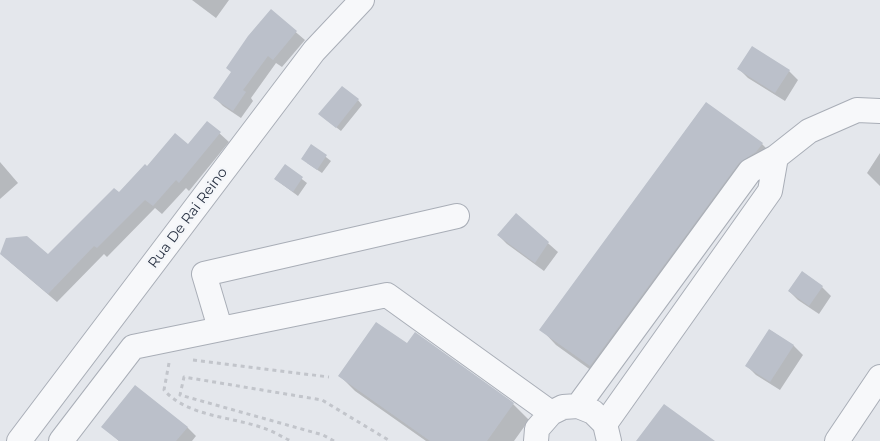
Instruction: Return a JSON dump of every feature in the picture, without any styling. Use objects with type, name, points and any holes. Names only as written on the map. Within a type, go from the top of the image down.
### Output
[{"type":"street","name":"Rua De Rai Reino","points":[[20,441],[314,51],[362,0]]},
{"type":"street","points":[[578,406],[750,171],[776,157],[809,130],[857,110],[880,111]]},
{"type":"street","points":[[536,441],[537,429],[551,413],[564,407],[578,406],[593,412],[607,432],[770,191],[776,157]]},
{"type":"street","points":[[220,328],[204,274],[457,216]]},
{"type":"street","points":[[61,441],[133,346],[387,295],[551,413]]},
{"type":"street","points":[[837,441],[880,377]]},
{"type":"path","points":[[174,338],[164,390],[172,400],[186,408],[263,428],[291,441]]},
{"type":"path","points":[[188,360],[329,377]]},
{"type":"path","points":[[334,441],[323,435],[180,395],[184,377],[322,400],[390,441]]},
{"type":"building","points":[[271,9],[297,31],[273,60],[268,56],[243,90],[246,92],[233,111],[213,98],[231,72],[226,68],[248,36]]},
{"type":"building","points":[[752,46],[790,70],[775,93],[737,69]]},
{"type":"building","points":[[342,86],[359,99],[336,128],[318,114]]},
{"type":"building","points":[[706,102],[763,143],[756,152],[739,163],[590,366],[539,330]]},
{"type":"building","points":[[207,121],[221,132],[179,183],[176,180],[153,206],[145,200],[97,248],[94,246],[48,294],[0,254],[6,238],[27,236],[48,254],[114,188],[119,192],[145,164],[147,166],[175,133],[188,144]]},
{"type":"building","points":[[311,144],[327,155],[317,170],[301,159]]},
{"type":"building","points":[[285,164],[303,177],[293,192],[274,179]]},
{"type":"building","points":[[516,213],[549,242],[535,263],[497,235]]},
{"type":"building","points":[[802,271],[823,286],[809,306],[788,291]]},
{"type":"building","points":[[376,322],[407,343],[415,332],[514,403],[487,441],[430,441],[338,376]]},
{"type":"building","points":[[769,329],[794,345],[770,382],[745,366]]},
{"type":"building","points":[[135,385],[188,427],[176,441],[119,441],[101,427]]},
{"type":"building","points":[[664,404],[715,441],[636,441]]}]
